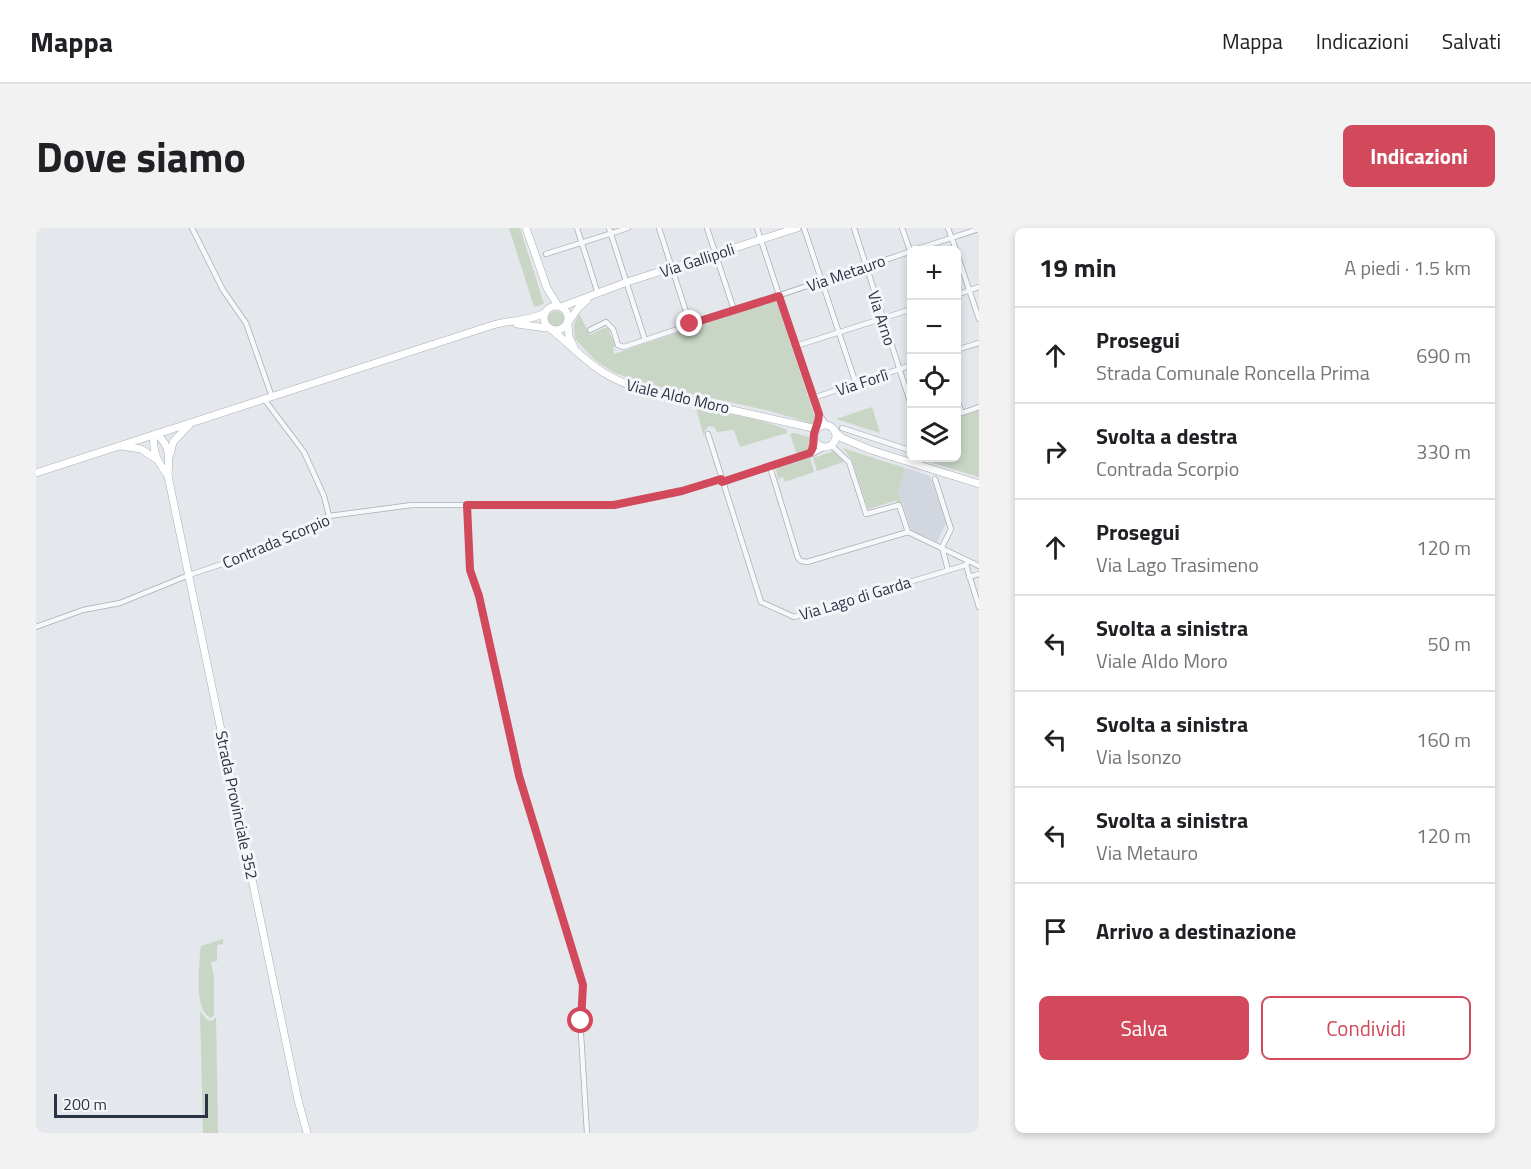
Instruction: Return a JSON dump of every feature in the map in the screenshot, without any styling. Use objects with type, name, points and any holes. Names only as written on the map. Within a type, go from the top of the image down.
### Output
[{"type":"main road","name":"Viale Aldo Moro","points":[[526,228],[547,288],[560,307],[567,311],[572,345],[583,359]]},
{"type":"main road","name":"Via Gallipoli","points":[[560,307],[627,282],[797,228]]},
{"type":"main road","name":"Viale Aldo Moro","points":[[547,288],[544,321],[583,359],[609,378],[631,387],[779,421],[832,428],[839,430],[842,438],[871,450]]},
{"type":"main road","name":"Via Gallipoli","points":[[568,322],[581,304],[598,294]]},
{"type":"main road","points":[[36,473],[507,321],[528,319],[560,307]]},
{"type":"main road","points":[[493,326],[518,324],[559,331],[568,322]]},
{"type":"main road","name":"Viale Aldo Moro","points":[[779,421],[806,432],[820,445],[845,444],[871,450],[979,484]]},
{"type":"main road","name":"Strada Provinciale 352","points":[[169,458],[173,442],[191,423]]},
{"type":"main road","points":[[815,439],[821,427]]},
{"type":"main road","points":[[830,445],[839,430]]},
{"type":"main road","points":[[156,434],[153,448],[156,459]]},
{"type":"main road","name":"Strada Provinciale 352","points":[[156,434],[167,443],[168,476],[298,1100],[307,1133]]},
{"type":"main road","points":[[119,446],[141,449],[156,459]]},
{"type":"main road","name":"Strada Provinciale 352","points":[[156,459],[168,476]]},
{"type":"street","points":[[192,228],[223,290],[246,322],[272,397]]},
{"type":"street","points":[[577,228],[598,294]]},
{"type":"street","points":[[546,254],[610,231],[628,228]]},
{"type":"street","points":[[659,228],[690,324]]},
{"type":"street","points":[[706,228],[734,310]]},
{"type":"street","points":[[757,228],[819,414],[821,427]]},
{"type":"street","points":[[804,228],[856,384]]},
{"type":"street","name":"Via Arno","points":[[854,228],[907,393]]},
{"type":"street","points":[[902,228],[909,246]]},
{"type":"street","points":[[948,228],[954,246]]},
{"type":"street","name":"Via Metauro","points":[[931,246],[979,229]]},
{"type":"street","points":[[610,231],[645,340]]},
{"type":"street","name":"Via Metauro","points":[[590,330],[606,322],[613,329],[618,345],[622,347],[907,254]]},
{"type":"street","points":[[961,265],[979,319]]},
{"type":"street","points":[[961,293],[979,287]]},
{"type":"street","points":[[796,346],[907,311]]},
{"type":"street","points":[[961,349],[979,343]]},
{"type":"street","name":"Via Forlì","points":[[813,398],[907,367]]},
{"type":"street","points":[[264,399],[304,452],[324,496],[329,516]]},
{"type":"street","points":[[960,408],[962,413],[979,407]]},
{"type":"street","points":[[839,430],[907,450]]},
{"type":"street","name":"Via Lago di Garda","points":[[708,434],[760,602],[794,617],[967,563]]},
{"type":"street","points":[[807,456],[812,452],[815,439]]},
{"type":"street","points":[[830,445],[849,462],[866,514],[899,504],[908,532]]},
{"type":"street","name":"Contrada Scorpio","points":[[36,627],[83,610],[120,603],[189,574],[237,559],[329,516],[394,507],[614,505],[682,491],[770,467],[807,456],[830,445]]},
{"type":"street","points":[[770,467],[798,558],[801,561],[807,562],[908,532],[967,563],[979,566]]},
{"type":"street","points":[[935,479],[951,530],[942,548],[948,570]]},
{"type":"street","points":[[467,505],[470,570],[482,604],[519,776],[583,985],[581,1034],[587,1133]]},
{"type":"street","points":[[967,563],[979,607]]},
{"type":"street","points":[[969,577],[979,574]]},
{"type":"shaded area","points":[[905,468],[930,476],[946,523],[937,542],[911,530],[897,488],[900,486]]},
{"type":"green space","points":[[509,228],[520,228],[544,304],[534,307]]},
{"type":"green space","points":[[776,300],[814,414],[813,424],[770,411],[643,383],[615,373],[596,361],[575,339],[574,324],[579,314],[590,335],[608,328],[615,346],[613,347],[614,354]]},
{"type":"green space","points":[[556,311],[562,313],[564,319],[562,325],[556,327],[550,325],[548,319],[550,313]]},
{"type":"green space","points":[[872,407],[880,433],[836,419]]},
{"type":"green space","points":[[696,408],[766,422],[787,430],[787,433],[740,447],[734,430],[717,432],[714,427],[709,426],[705,430],[704,437]]},
{"type":"green space","points":[[979,410],[979,477],[933,463],[961,462],[961,416]]},
{"type":"green space","points":[[790,434],[809,437],[811,440],[809,451],[797,455]]},
{"type":"green space","points":[[843,448],[905,468],[900,487],[897,488],[902,504],[895,501],[868,509],[852,460]]},
{"type":"green space","points":[[834,451],[844,462],[817,471],[813,458]]},
{"type":"green space","points":[[810,458],[814,472],[785,482],[783,477],[779,478],[780,481],[778,479],[776,469]]},
{"type":"green space","points":[[223,939],[223,944],[217,945],[217,961],[211,962],[214,977],[214,1014],[212,1018],[206,1015],[200,1000],[201,946]]},
{"type":"green space","points":[[200,1011],[207,1020],[212,1021],[216,1017],[218,1133],[203,1133]]},
{"type":"route","points":[[581,1021],[583,985],[519,776],[494,658],[479,596],[470,570],[467,505],[597,506],[624,504],[682,491],[721,479],[722,482],[807,456],[812,452],[815,444],[814,435],[819,427],[819,414],[779,296],[690,324]]}]
